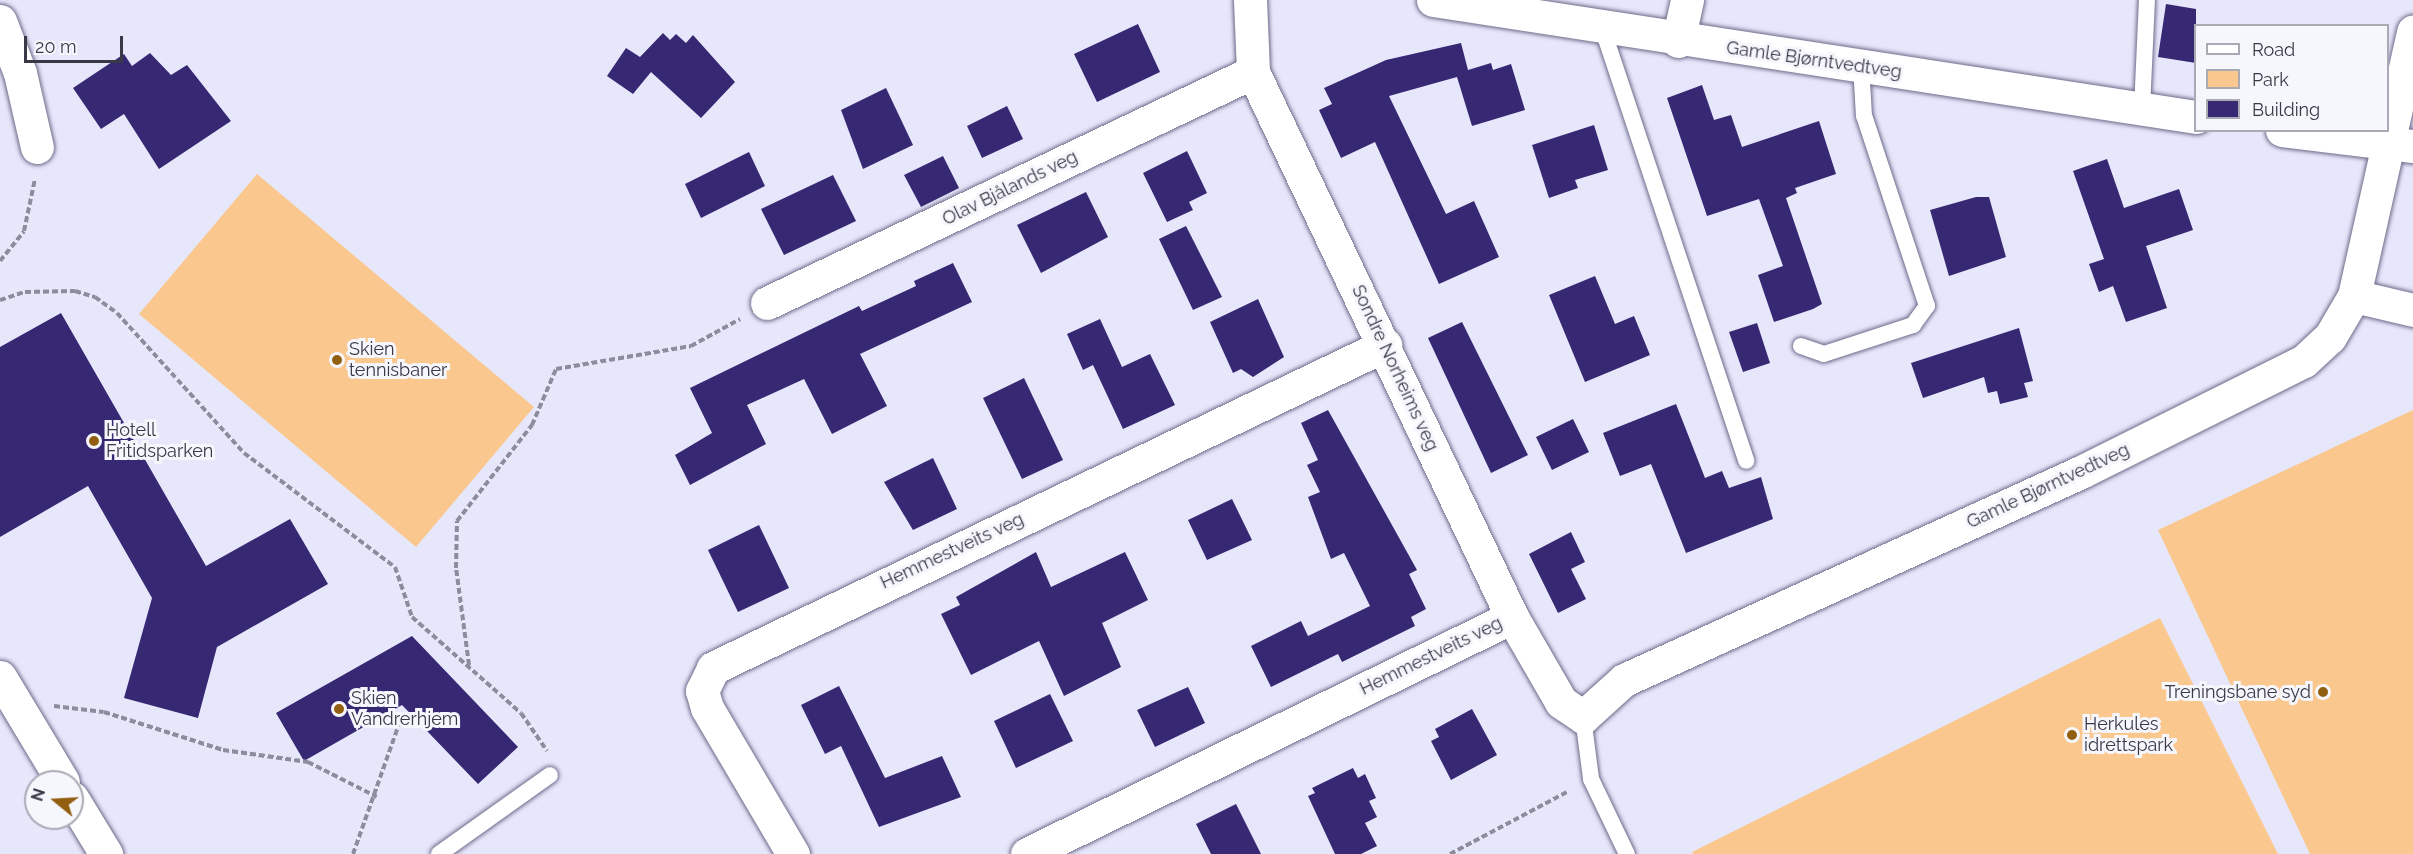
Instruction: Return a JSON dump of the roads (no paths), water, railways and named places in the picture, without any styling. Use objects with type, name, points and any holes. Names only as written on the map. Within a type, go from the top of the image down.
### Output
[{"type":"street","name":"Sondre Norheims veg","points":[[1250,0],[1253,72],[1512,617],[1561,702],[1583,717]]},
{"type":"street","name":"Gamle Bjørntvedtveg","points":[[1433,0],[1603,30],[1861,66],[2194,117]]},
{"type":"street","points":[[1678,41],[1687,0]]},
{"type":"street","points":[[0,21],[20,73],[37,147]]},
{"type":"street","name":"Gamle Bjørntvedtveg","points":[[1583,717],[1624,680],[2283,375],[2330,337],[2354,296],[2401,146],[2413,32]]},
{"type":"street","name":"Olav Bjålands veg","points":[[767,303],[1253,72]]},
{"type":"street","points":[[2297,132],[2401,146]]},
{"type":"street","points":[[2354,296],[2413,310]]},
{"type":"street","name":"Hemmestveits veg","points":[[793,854],[707,708],[702,691],[713,668],[1384,345]]},
{"type":"street","name":"Hemmestveits veg","points":[[1028,854],[1512,617]]},
{"type":"street","points":[[0,677],[56,770]]},
{"type":"street","points":[[84,818],[106,854]]},
{"type":"lane","points":[[2142,109],[2147,0]]},
{"type":"lane","points":[[1603,30],[1746,461]]},
{"type":"lane","points":[[1801,346],[1824,354],[1913,325],[1927,306],[1864,117],[1861,66]]},
{"type":"lane","points":[[1583,717],[1591,779],[1627,854]]},
{"type":"lane","points":[[439,854],[550,775]]},
{"type":"place","name":"Skien tennisbaner","points":[[337,360]]},
{"type":"place","name":"Hotell Fritidsparken","points":[[94,441]]},
{"type":"place","name":"Treningsbane syd","points":[[2323,692]]},
{"type":"place","name":"Skien Vandrerhjem","points":[[339,709]]},
{"type":"place","name":"Herkules idrettspark","points":[[2072,735]]}]
